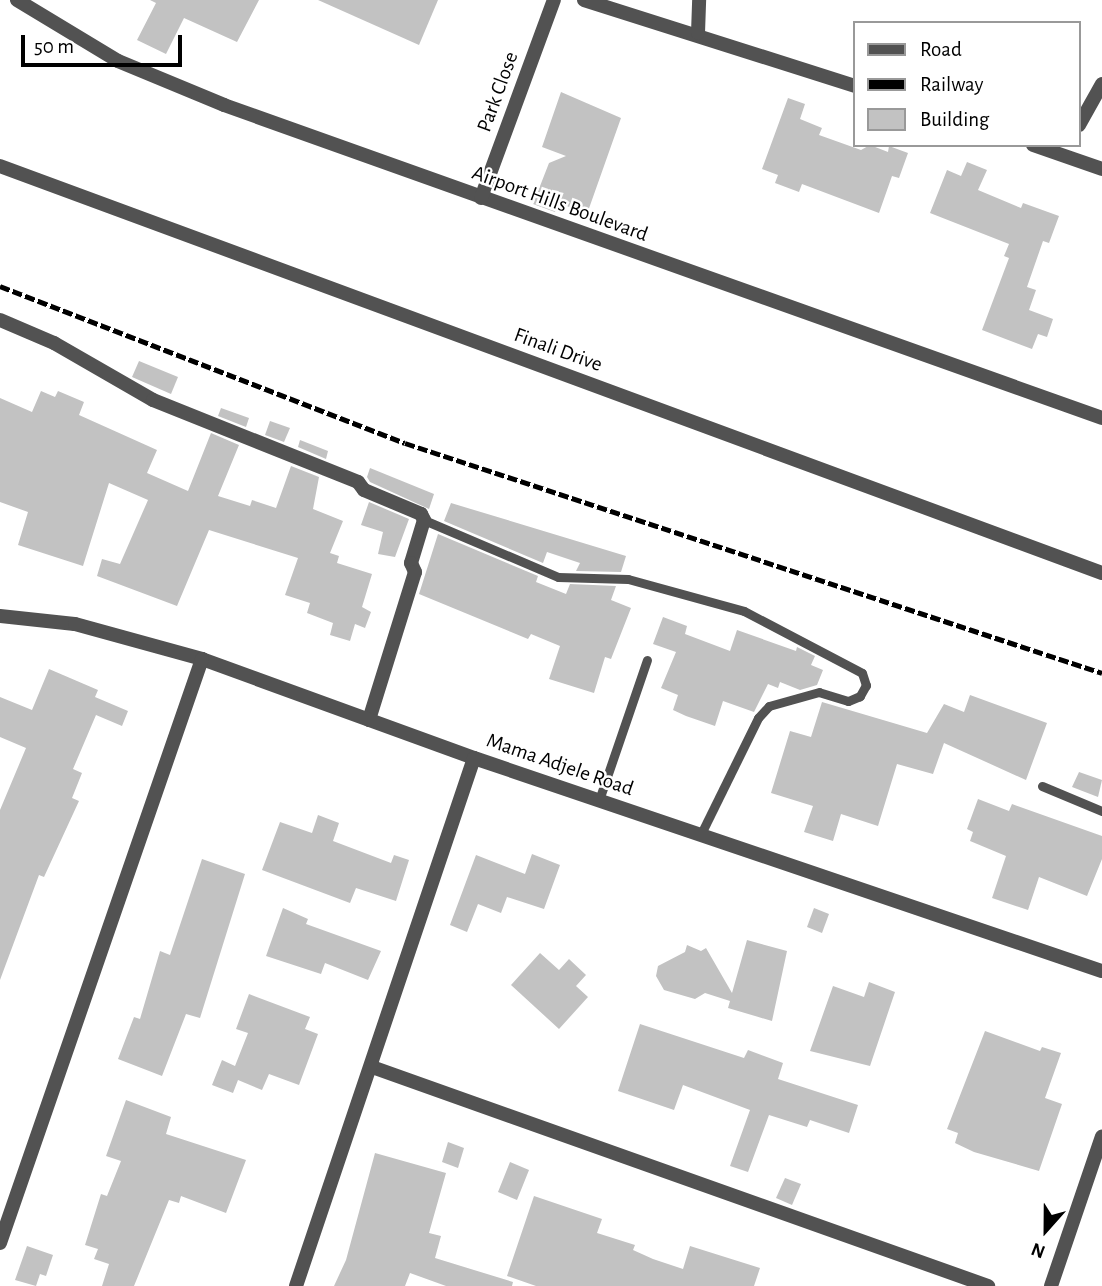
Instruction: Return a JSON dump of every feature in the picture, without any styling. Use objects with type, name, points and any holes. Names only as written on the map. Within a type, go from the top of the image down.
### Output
[{"type":"street","name":"Airport Hills Boulevard","points":[[17,0],[118,61],[224,105],[1102,418]]},
{"type":"street","name":"Park Close","points":[[481,198],[554,0]]},
{"type":"street","points":[[584,0],[698,33],[853,85]]},
{"type":"street","points":[[698,33],[699,0]]},
{"type":"street","points":[[1081,121],[1102,84]]},
{"type":"street","points":[[1046,147],[1065,150],[1102,169]]},
{"type":"street","name":"Finali Drive","points":[[0,166],[1102,573]]},
{"type":"street","points":[[0,320],[54,343],[153,401],[358,482],[364,490],[421,514],[424,520],[413,549],[415,572],[369,720]]},
{"type":"street","name":"Mama Adjele Road","points":[[0,616],[75,624],[202,659],[474,758],[1102,971]]},
{"type":"street","points":[[0,1243],[202,659]]},
{"type":"street","points":[[296,1286],[474,758]]},
{"type":"street","points":[[372,1067],[988,1286]]},
{"type":"street","points":[[1051,1286],[1102,1136]]},
{"type":"lane","points":[[424,520],[558,577],[628,579],[744,611],[862,673],[866,685],[860,696],[848,701],[819,692],[769,706],[758,718],[700,836]]},
{"type":"lane","points":[[599,800],[647,660]]},
{"type":"lane","points":[[1042,786],[1102,811]]},
{"type":"building","points":[[150,0],[259,0],[237,42],[184,18],[166,54],[137,40],[156,3]]},
{"type":"building","points":[[318,0],[438,0],[419,45]]},
{"type":"building","points":[[561,92],[621,118],[587,214],[559,203],[555,212],[533,204],[549,163],[566,156],[542,147]]},
{"type":"building","points":[[788,98],[805,104],[800,119],[822,128],[819,135],[861,150],[875,147],[888,152],[889,147],[892,147],[908,153],[899,178],[892,176],[879,213],[802,184],[799,192],[775,183],[778,175],[762,169]]},
{"type":"building","points":[[967,162],[987,170],[978,190],[1021,208],[1023,203],[1059,216],[1049,243],[1043,241],[1027,287],[1036,290],[1029,310],[1053,319],[1047,337],[1038,334],[1032,349],[982,330],[1009,258],[1004,256],[1009,244],[930,213],[947,170],[961,176]]},
{"type":"building","points":[[139,361],[178,377],[171,394],[132,377]]},
{"type":"building","points":[[41,391],[55,397],[58,391],[84,402],[79,415],[157,450],[147,473],[188,491],[211,433],[239,445],[218,496],[250,506],[252,500],[276,508],[291,466],[319,477],[313,509],[343,521],[330,553],[339,556],[337,563],[372,574],[362,607],[371,612],[365,628],[355,624],[350,641],[330,635],[333,623],[307,613],[310,603],[285,595],[298,558],[209,530],[177,606],[97,576],[102,559],[120,564],[148,500],[109,483],[83,566],[18,545],[28,512],[0,502],[0,398],[32,412]]},
{"type":"building","points":[[221,408],[249,418],[246,427],[218,416]]},
{"type":"building","points":[[270,421],[290,428],[284,442],[265,435]]},
{"type":"building","points":[[300,440],[328,451],[326,459],[298,447]]},
{"type":"building","points":[[370,468],[434,494],[429,509],[370,482],[367,477]]},
{"type":"building","points":[[369,502],[409,519],[395,557],[378,554],[383,532],[361,525]]},
{"type":"building","points":[[451,503],[626,556],[621,572],[576,571],[580,563],[547,552],[543,563],[444,521]]},
{"type":"building","points":[[438,534],[538,576],[536,582],[566,594],[570,584],[616,586],[611,600],[631,608],[611,659],[605,657],[594,693],[549,679],[560,646],[531,634],[528,639],[419,594]]},
{"type":"building","points":[[663,617],[687,626],[685,634],[730,651],[737,630],[796,651],[797,647],[815,656],[811,665],[823,670],[817,685],[800,690],[780,682],[778,688],[768,684],[754,712],[723,701],[715,726],[673,710],[678,695],[661,688],[676,652],[653,644]]},
{"type":"building","points":[[49,669],[98,690],[95,697],[128,711],[122,726],[96,715],[73,769],[82,773],[72,798],[79,801],[44,877],[39,875],[0,980],[0,810],[26,748],[0,737],[0,697],[32,710]]},
{"type":"building","points":[[970,695],[1047,723],[1026,780],[944,743],[933,774],[897,764],[878,826],[841,814],[833,841],[804,832],[813,806],[771,793],[790,731],[811,737],[822,702],[927,733],[944,704],[964,712]]},
{"type":"building","points":[[1079,772],[1102,780],[1098,797],[1072,787]]},
{"type":"building","points":[[978,799],[1009,811],[1012,804],[1102,836],[1102,859],[1087,896],[1039,877],[1028,910],[992,898],[1006,856],[970,841],[973,832],[967,829]]},
{"type":"building","points":[[318,815],[339,823],[333,841],[391,863],[394,855],[409,860],[396,901],[356,888],[350,903],[262,870],[280,822],[312,833]]},
{"type":"building","points":[[532,854],[560,865],[544,909],[507,897],[501,913],[478,904],[467,932],[450,925],[476,855],[525,874]]},
{"type":"building","points":[[202,859],[245,874],[200,1018],[186,1014],[162,1076],[118,1059],[134,1017],[140,1019],[160,951],[170,955]]},
{"type":"building","points":[[283,908],[308,919],[306,924],[381,951],[368,980],[325,963],[321,974],[266,956]]},
{"type":"building","points":[[814,908],[829,914],[822,933],[807,927]]},
{"type":"building","points":[[747,940],[787,951],[772,1021],[728,1008],[730,1001],[705,993],[695,999],[664,990],[656,976],[658,966],[685,952],[687,945],[701,951],[706,948],[732,993]]},
{"type":"building","points":[[540,953],[559,970],[569,959],[586,975],[576,986],[588,997],[559,1029],[511,985]]},
{"type":"building","points":[[869,982],[895,992],[870,1066],[810,1051],[833,986],[864,997]]},
{"type":"building","points":[[249,994],[310,1017],[305,1029],[318,1034],[299,1085],[269,1074],[262,1090],[238,1080],[233,1093],[212,1085],[222,1060],[235,1066],[248,1033],[236,1029]]},
{"type":"building","points":[[640,1024],[744,1058],[748,1050],[783,1063],[778,1079],[858,1105],[849,1133],[810,1120],[807,1127],[769,1115],[748,1172],[730,1166],[750,1110],[683,1085],[674,1110],[618,1091]]},
{"type":"building","points":[[985,1031],[1040,1051],[1042,1047],[1061,1053],[1045,1098],[1062,1104],[1039,1171],[974,1152],[955,1143],[958,1133],[947,1129]]},
{"type":"building","points":[[126,1100],[171,1117],[166,1134],[246,1160],[226,1213],[181,1196],[179,1203],[169,1200],[134,1286],[102,1286],[109,1264],[94,1259],[98,1249],[85,1245],[101,1194],[107,1196],[121,1161],[106,1156]]},
{"type":"building","points":[[448,1142],[464,1148],[458,1168],[442,1162]]},
{"type":"building","points":[[375,1153],[446,1173],[429,1233],[441,1236],[435,1258],[513,1282],[512,1286],[446,1286],[410,1273],[405,1286],[334,1286],[346,1260]]},
{"type":"building","points":[[510,1162],[529,1170],[517,1200],[498,1192]]},
{"type":"building","points":[[785,1178],[801,1184],[792,1205],[776,1198]]},
{"type":"building","points":[[534,1196],[602,1219],[597,1233],[635,1245],[633,1250],[683,1269],[690,1246],[760,1268],[754,1286],[536,1286],[507,1276]]},
{"type":"building","points":[[27,1246],[53,1255],[46,1276],[40,1274],[36,1286],[15,1280]]},
{"type":"railway","points":[[0,286],[405,443],[1102,673]]}]
